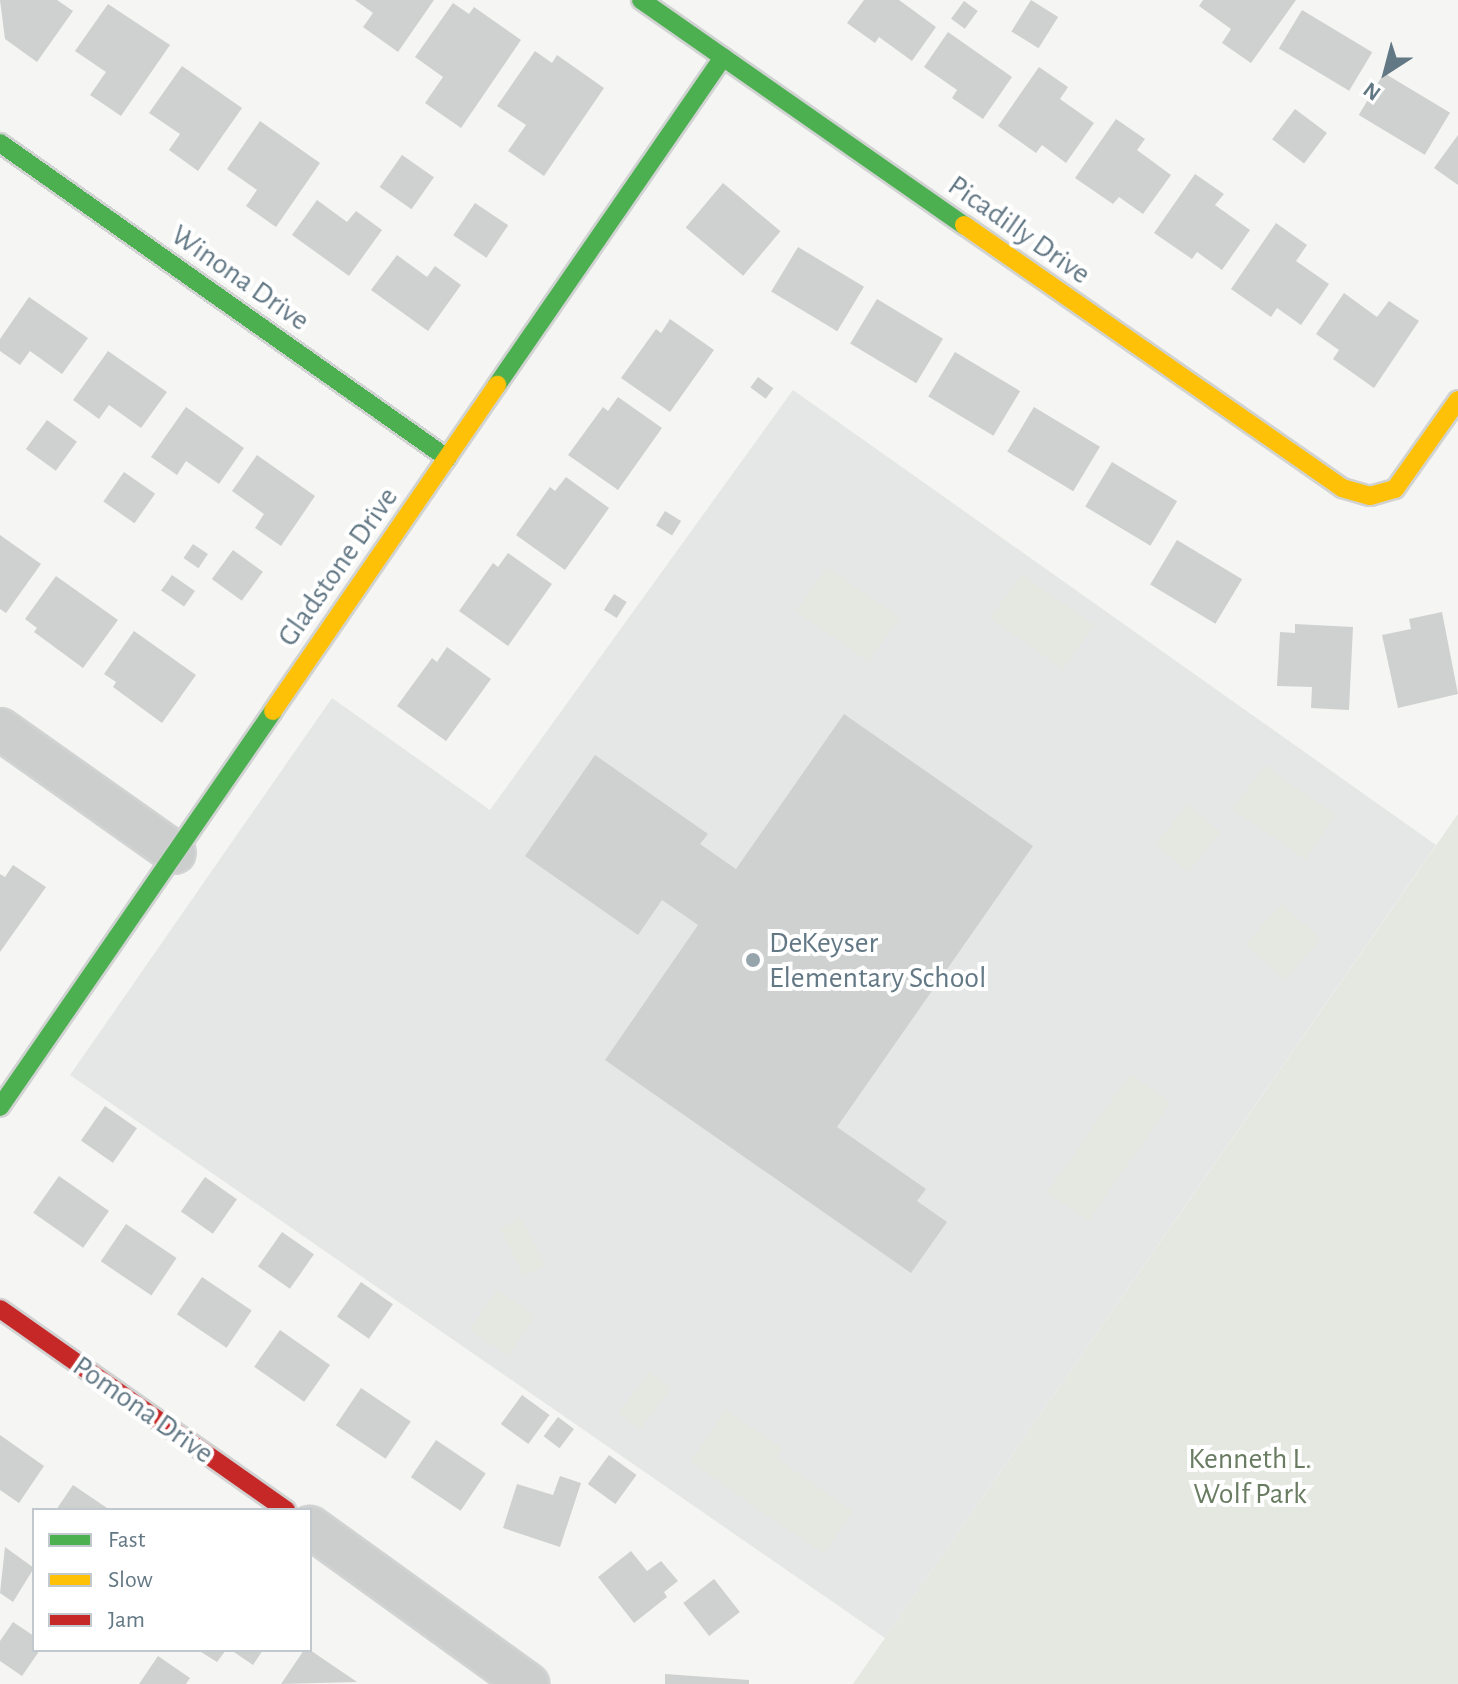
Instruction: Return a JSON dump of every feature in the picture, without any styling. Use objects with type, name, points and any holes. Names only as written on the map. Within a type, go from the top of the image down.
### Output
[{"type":"street","name":"Picadilly Drive","points":[[641,0],[1321,476],[1370,496],[1395,489],[1458,400]]},
{"type":"street","name":"Gladstone Drive","points":[[0,1107],[723,57]]},
{"type":"street","name":"Winona Drive","points":[[0,143],[447,458]]},
{"type":"street","points":[[0,729],[175,853]]},
{"type":"street","name":"Pomona Drive","points":[[0,1309],[283,1508]]},
{"type":"street","points":[[312,1528],[495,1655],[528,1684]]},
{"type":"shaded area","name":"DeKeyser Elementary School","points":[[793,390],[1436,845],[885,1638],[70,1075],[332,698],[490,810]]},
{"type":"green space","points":[[827,567],[899,617],[868,662],[796,611]]},
{"type":"green space","points":[[1021,574],[1094,625],[1063,669],[990,618]]},
{"type":"green space","points":[[1264,765],[1336,815],[1305,860],[1233,809]]},
{"type":"green space","points":[[1187,805],[1220,832],[1188,872],[1155,845]]},
{"type":"green space","name":"Kenneth L. Wolf Park","points":[[1458,814],[1458,1684],[853,1684],[885,1638]]},
{"type":"green space","points":[[1281,904],[1321,939],[1286,980],[1246,945]]},
{"type":"green space","points":[[1130,1074],[1171,1103],[1088,1221],[1047,1192]]},
{"type":"green space","points":[[522,1218],[545,1266],[524,1276],[500,1229]]},
{"type":"green space","points":[[497,1290],[535,1316],[508,1356],[470,1330]]},
{"type":"green space","points":[[649,1372],[671,1388],[640,1430],[618,1414]]},
{"type":"green space","points":[[725,1410],[782,1448],[776,1458],[853,1511],[824,1554],[690,1462]]},
{"type":"building","points":[[0,0],[57,0],[73,11],[37,62],[5,39]]},
{"type":"building","points":[[355,0],[434,0],[398,52],[363,27],[373,13]]},
{"type":"building","points":[[864,0],[899,0],[936,27],[912,61],[879,37],[875,43],[847,23]]},
{"type":"building","points":[[1031,0],[1058,17],[1039,48],[1011,31]]},
{"type":"building","points":[[1203,0],[1296,0],[1251,63],[1222,43],[1231,29],[1199,6]]},
{"type":"building","points":[[964,1],[978,11],[965,29],[951,19]]},
{"type":"building","points":[[453,3],[469,14],[474,7],[521,40],[461,128],[425,103],[443,77],[415,57]]},
{"type":"building","points":[[108,4],[170,45],[121,116],[90,95],[106,72],[75,51]]},
{"type":"building","points":[[1302,10],[1372,52],[1349,91],[1279,49]]},
{"type":"building","points":[[948,32],[1012,77],[983,119],[952,98],[957,90],[924,67]]},
{"type":"building","points":[[535,51],[552,63],[557,55],[604,88],[544,176],[508,151],[526,125],[497,106]]},
{"type":"building","points":[[182,66],[242,108],[198,171],[169,150],[180,134],[149,113]]},
{"type":"building","points":[[1039,67],[1068,87],[1060,99],[1094,123],[1066,163],[1042,145],[1036,153],[998,126]]},
{"type":"building","points":[[1384,73],[1450,113],[1425,155],[1359,115]]},
{"type":"building","points":[[1295,109],[1327,133],[1304,163],[1272,139]]},
{"type":"building","points":[[1116,119],[1145,139],[1137,150],[1171,175],[1143,214],[1119,197],[1113,204],[1075,178]]},
{"type":"building","points":[[260,121],[320,163],[276,227],[246,206],[257,190],[227,169]]},
{"type":"building","points":[[1458,135],[1458,185],[1434,168]]},
{"type":"building","points":[[402,155],[434,177],[412,209],[380,187]]},
{"type":"building","points":[[1195,174],[1224,194],[1215,205],[1250,230],[1222,270],[1197,252],[1192,259],[1154,233]]},
{"type":"building","points":[[723,183],[780,231],[743,276],[686,227]]},
{"type":"building","points":[[317,200],[347,222],[356,211],[382,230],[349,276],[292,235]]},
{"type":"building","points":[[475,203],[508,225],[486,258],[453,235]]},
{"type":"building","points":[[1276,223],[1307,245],[1296,261],[1329,284],[1301,325],[1277,308],[1271,317],[1231,289]]},
{"type":"building","points":[[798,247],[864,287],[837,331],[771,292]]},
{"type":"building","points":[[397,255],[427,277],[435,266],[461,285],[428,331],[371,290]]},
{"type":"building","points":[[1344,293],[1377,317],[1389,301],[1419,321],[1374,388],[1333,359],[1339,350],[1316,334]]},
{"type":"building","points":[[29,297],[88,338],[62,374],[30,351],[20,365],[0,351],[0,339]]},
{"type":"building","points":[[877,299],[943,339],[916,383],[850,344]]},
{"type":"building","points":[[670,319],[714,350],[670,412],[621,378],[656,329],[661,333]]},
{"type":"building","points":[[108,351],[167,392],[141,428],[109,405],[99,419],[73,400]]},
{"type":"building","points":[[955,352],[1020,391],[993,436],[928,397]]},
{"type":"building","points":[[758,377],[773,388],[766,399],[750,388]]},
{"type":"building","points":[[618,397],[662,428],[618,490],[568,455],[603,407],[608,411]]},
{"type":"building","points":[[186,407],[244,448],[219,484],[186,461],[177,475],[151,457]]},
{"type":"building","points":[[1034,407],[1100,447],[1073,491],[1007,452]]},
{"type":"building","points":[[47,420],[77,442],[56,471],[26,449]]},
{"type":"building","points":[[257,455],[315,496],[281,546],[255,528],[264,514],[232,491]]},
{"type":"building","points":[[1112,462],[1177,501],[1150,546],[1085,507]]},
{"type":"building","points":[[124,472],[155,494],[134,523],[103,501]]},
{"type":"building","points":[[566,477],[609,508],[565,570],[516,535],[550,487],[555,491]]},
{"type":"building","points":[[665,511],[681,521],[672,535],[656,525]]},
{"type":"building","points":[[0,535],[41,564],[6,613],[0,609]]},
{"type":"building","points":[[1177,540],[1242,579],[1215,624],[1150,585]]},
{"type":"building","points":[[193,544],[208,554],[198,568],[183,558]]},
{"type":"building","points":[[233,550],[263,572],[242,601],[212,579]]},
{"type":"building","points":[[508,553],[552,584],[508,646],[459,611],[493,563],[498,567]]},
{"type":"building","points":[[172,575],[195,591],[184,607],[161,591]]},
{"type":"building","points":[[56,576],[118,620],[83,668],[34,632],[37,628],[25,619]]},
{"type":"building","points":[[614,594],[627,602],[617,618],[604,610]]},
{"type":"building","points":[[1442,612],[1458,694],[1398,708],[1382,635],[1411,629],[1409,619]]},
{"type":"building","points":[[1295,624],[1353,627],[1349,710],[1311,708],[1312,687],[1277,686],[1280,632],[1295,633]]},
{"type":"building","points":[[134,631],[196,675],[162,723],[113,687],[116,682],[104,674]]},
{"type":"building","points":[[447,647],[491,679],[446,741],[397,706],[432,658],[437,662]]},
{"type":"building","points":[[844,714],[1033,846],[837,1127],[926,1189],[917,1201],[947,1222],[911,1273],[605,1060],[698,925],[662,900],[638,935],[525,856],[595,755],[708,834],[700,844],[736,869]]},
{"type":"building","points":[[13,865],[46,887],[0,952],[0,874],[5,877]]},
{"type":"building","points":[[105,1106],[137,1128],[113,1163],[81,1140]]},
{"type":"building","points":[[59,1176],[109,1211],[83,1248],[33,1213]]},
{"type":"building","points":[[205,1177],[237,1199],[213,1234],[181,1211]]},
{"type":"building","points":[[126,1224],[177,1258],[151,1295],[101,1261]]},
{"type":"building","points":[[282,1232],[314,1254],[290,1289],[258,1266]]},
{"type":"building","points":[[202,1277],[252,1311],[227,1348],[177,1314]]},
{"type":"building","points":[[361,1282],[393,1304],[369,1339],[337,1316]]},
{"type":"building","points":[[280,1330],[330,1365],[304,1402],[254,1367]]},
{"type":"building","points":[[361,1388],[411,1422],[386,1459],[336,1425]]},
{"type":"building","points":[[522,1395],[550,1415],[528,1444],[501,1424]]},
{"type":"building","points":[[558,1417],[574,1429],[560,1448],[544,1436]]},
{"type":"building","points":[[0,1435],[44,1466],[19,1503],[0,1490]]},
{"type":"building","points":[[436,1440],[486,1474],[461,1511],[411,1477]]},
{"type":"building","points":[[609,1455],[637,1475],[615,1504],[588,1484]]},
{"type":"building","points":[[560,1476],[581,1483],[560,1547],[503,1528],[517,1484],[553,1495]]},
{"type":"building","points":[[73,1485],[107,1508],[57,1508]]},
{"type":"building","points":[[5,1547],[32,1567],[32,1571],[13,1602],[0,1593]]},
{"type":"building","points":[[631,1551],[647,1571],[661,1561],[678,1581],[664,1592],[667,1597],[634,1623],[598,1577]]},
{"type":"building","points":[[714,1579],[740,1612],[709,1636],[683,1603]]},
{"type":"building","points":[[13,1622],[32,1635],[32,1652],[39,1652],[22,1676],[0,1661],[0,1641]]},
{"type":"building","points":[[312,1651],[357,1682],[281,1684],[303,1652]]},
{"type":"building","points":[[201,1652],[224,1652],[217,1662]]},
{"type":"building","points":[[234,1652],[262,1652],[253,1665]]},
{"type":"building","points":[[158,1656],[190,1678],[186,1684],[139,1684]]},
{"type":"building","points":[[665,1674],[749,1680],[749,1684],[665,1684]]},
{"type":"traffic: fast","points":[[641,0],[964,225]]},
{"type":"traffic: fast","points":[[497,385],[723,57]]},
{"type":"traffic: fast","points":[[0,143],[447,458]]},
{"type":"traffic: fast","points":[[0,1107],[273,711]]},
{"type":"traffic: slow","points":[[964,225],[1342,488],[1370,496],[1395,489],[1458,400]]},
{"type":"traffic: slow","points":[[273,711],[497,385]]},
{"type":"traffic: jam","points":[[0,1309],[283,1508]]},
{"type":"place","name":"DeKeyser Elementary School","points":[[753,960]]}]
